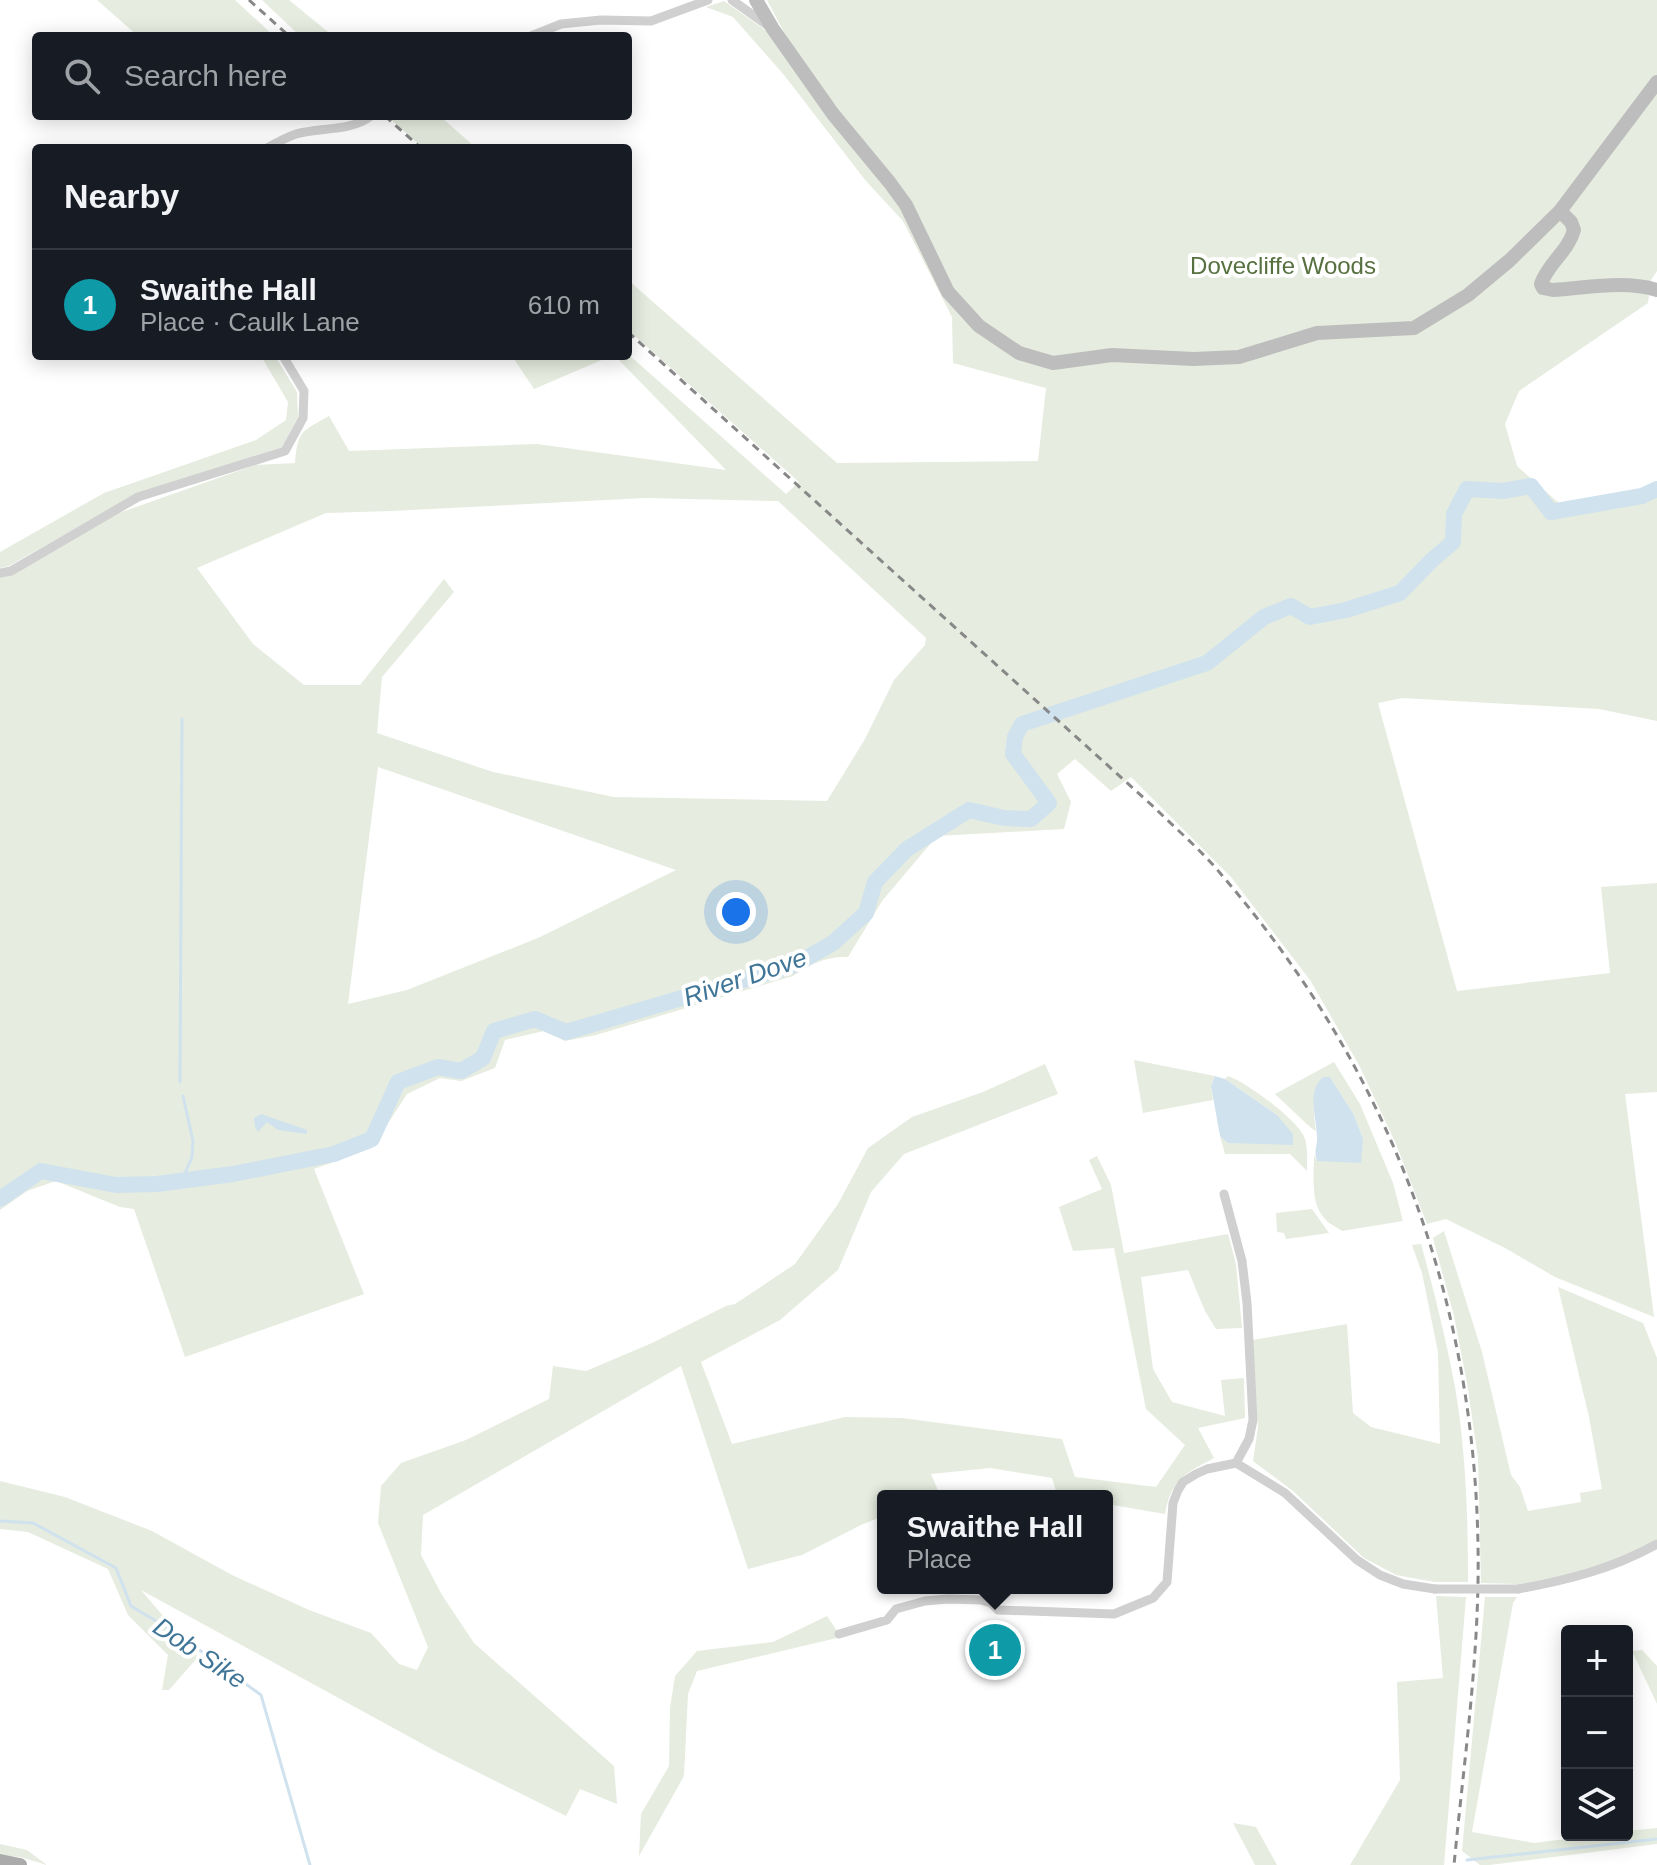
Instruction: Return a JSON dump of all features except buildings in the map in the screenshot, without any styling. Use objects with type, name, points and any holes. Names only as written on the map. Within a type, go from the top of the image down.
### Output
[{"type":"main road","points":[[0,1861],[20,1865]]},
{"type":"street","points":[[541,32],[561,24],[601,20],[651,21],[708,0]]},
{"type":"street","points":[[732,0],[773,29]]},
{"type":"street","points":[[756,0],[833,114],[906,205],[948,292],[979,326],[1019,353],[1053,363],[1112,355],[1194,359],[1239,357],[1317,333],[1414,328],[1468,295],[1510,260],[1560,211],[1657,82]]},
{"type":"street","points":[[276,144],[296,135],[350,126],[365,120]]},
{"type":"street","points":[[1560,211],[1574,230],[1566,249],[1547,269],[1541,284],[1543,288],[1640,285],[1657,290]]},
{"type":"street","points":[[0,573],[11,571],[138,497],[285,451],[303,418],[304,391],[285,360]]},
{"type":"street","points":[[1224,1194],[1242,1261],[1253,1420],[1249,1439],[1236,1463]]},
{"type":"street","points":[[839,1634],[887,1620],[896,1609],[925,1601],[981,1600],[991,1603],[998,1610],[1093,1614],[1114,1614],[1133,1607],[1153,1598],[1167,1582],[1173,1503],[1181,1485],[1186,1479],[1207,1469],[1236,1463],[1285,1493],[1357,1560],[1380,1575],[1403,1584],[1435,1589],[1518,1589],[1595,1572],[1657,1544]]},
{"type":"green space","points":[[97,0],[235,0],[270,32],[133,32]]},
{"type":"green space","points":[[262,0],[289,0],[328,32],[296,32]]},
{"type":"green space","name":"Dovecliffe Woods","points":[[767,0],[1657,0],[1657,271],[1651,280],[1648,303],[1519,391],[1505,424],[1517,466],[1560,504],[1638,492],[1657,484],[1657,721],[1599,709],[1402,698],[1378,703],[1457,991],[1610,973],[1601,887],[1657,883],[1657,1092],[1625,1094],[1654,1317],[1555,1277],[1446,1219],[1427,1224],[1396,1144],[1359,1065],[1310,980],[1231,877],[1131,777],[1111,791],[1075,759],[1057,774],[1071,802],[1064,829],[937,836],[882,901],[848,957],[826,959],[793,976],[596,1035],[565,1041],[544,1031],[505,1040],[495,1068],[461,1081],[440,1078],[407,1094],[372,1148],[314,1169],[364,1294],[185,1357],[134,1209],[120,1207],[56,1181],[27,1191],[0,1210],[0,576],[12,573],[119,513],[255,465],[295,463],[303,433],[329,416],[349,451],[537,444],[726,470],[619,360],[632,360],[632,358],[786,494],[799,482],[632,334],[632,284],[837,463],[1038,461],[1046,388],[953,363],[952,317],[903,221],[866,181],[784,75],[733,17],[706,7],[724,1],[772,35],[786,36]],"holes":[[[645,498],[778,501],[926,638],[925,645],[894,680],[865,739],[827,801],[614,797],[493,772],[377,733],[382,677],[454,592],[444,579],[360,685],[304,685],[253,644],[197,568],[326,513]],[[378,767],[676,870],[538,938],[407,990],[348,1004]]]},
{"type":"green space","points":[[392,120],[444,120],[472,144],[418,144]]},
{"type":"green space","points":[[263,360],[277,360],[297,392],[298,417],[282,447],[136,494],[9,566],[0,568],[0,552],[104,493],[256,440],[286,420],[288,402]]},
{"type":"green space","points":[[515,360],[602,360],[534,389]]},
{"type":"green space","points":[[1134,1060],[1215,1076],[1211,1086],[1213,1100],[1143,1113]]},
{"type":"green space","points":[[1334,1062],[1360,1104],[1393,1183],[1403,1221],[1342,1231],[1320,1213],[1314,1188],[1314,1155],[1317,1161],[1363,1139],[1354,1115],[1330,1077],[1323,1077],[1316,1088],[1316,1131],[1275,1094]]},
{"type":"green space","points":[[1045,1064],[1058,1094],[904,1154],[871,1192],[838,1270],[780,1320],[701,1362],[732,1444],[845,1417],[902,1418],[1062,1439],[1075,1477],[1156,1487],[1185,1445],[1146,1409],[1114,1248],[1073,1251],[1059,1207],[1102,1189],[1089,1160],[1097,1156],[1111,1185],[1124,1253],[1228,1234],[1236,1264],[1242,1328],[1216,1329],[1188,1270],[1141,1277],[1153,1369],[1172,1402],[1225,1416],[1221,1380],[1244,1378],[1245,1418],[1198,1428],[1214,1458],[1175,1485],[1165,1514],[1113,1505],[1113,1490],[1056,1490],[1052,1478],[990,1468],[931,1474],[938,1490],[877,1490],[877,1518],[802,1555],[748,1569],[681,1366],[423,1515],[421,1555],[442,1595],[474,1643],[614,1766],[617,1804],[580,1789],[566,1816],[439,1753],[141,1590],[198,1657],[169,1690],[162,1690],[168,1655],[128,1615],[108,1569],[28,1532],[0,1529],[0,1481],[65,1497],[152,1531],[232,1575],[309,1610],[371,1633],[399,1664],[417,1670],[428,1647],[378,1523],[381,1486],[401,1463],[466,1440],[549,1399],[553,1366],[586,1371],[735,1304],[795,1264],[838,1204],[868,1148],[912,1117],[983,1092]]},
{"type":"green space","points":[[1228,1076],[1271,1103],[1301,1131],[1307,1147],[1307,1171],[1290,1154],[1225,1154],[1220,1136],[1229,1143],[1277,1115],[1225,1079]]},
{"type":"green space","points":[[1312,1209],[1329,1233],[1286,1239],[1284,1233],[1277,1232],[1276,1213]]},
{"type":"green space","points":[[1444,1231],[1482,1352],[1511,1475],[1520,1487],[1528,1511],[1581,1502],[1580,1493],[1602,1489],[1589,1417],[1558,1287],[1643,1323],[1657,1358],[1657,1541],[1592,1570],[1520,1584],[1481,1583],[1478,1458],[1454,1316],[1433,1238]]},
{"type":"green space","points":[[1421,1244],[1444,1333],[1459,1411],[1466,1484],[1468,1582],[1435,1582],[1396,1575],[1364,1558],[1293,1491],[1253,1461],[1258,1427],[1252,1340],[1347,1324],[1353,1413],[1371,1427],[1440,1444],[1438,1352],[1422,1273],[1412,1245]]},
{"type":"green space","points":[[1436,1596],[1466,1597],[1444,1865],[1350,1865],[1400,1780],[1397,1682],[1443,1678]]},
{"type":"green space","points":[[1485,1597],[1517,1597],[1513,1603],[1472,1832],[1534,1843],[1561,1840],[1633,1841],[1633,1830],[1657,1828],[1657,1844],[1489,1865],[1480,1865],[1462,1851]]},
{"type":"green space","points":[[827,1616],[841,1637],[697,1671],[688,1694],[684,1776],[639,1856],[641,1814],[669,1766],[670,1708],[675,1676],[697,1651],[773,1642]]},
{"type":"green space","points":[[1642,1650],[1657,1666],[1657,1704],[1633,1653]]},
{"type":"green space","points":[[1233,1823],[1256,1827],[1277,1865],[1255,1865]]},
{"type":"green space","points":[[0,1844],[27,1850],[47,1865],[0,1855]]},
{"type":"water","points":[[1215,1076],[1225,1079],[1277,1115],[1293,1134],[1293,1145],[1228,1143],[1220,1136],[1211,1086]]},
{"type":"water","points":[[1323,1077],[1330,1077],[1354,1115],[1363,1139],[1361,1163],[1317,1161],[1313,1099]]},
{"type":"water","points":[[261,1114],[307,1130],[307,1134],[278,1130],[267,1122],[258,1132],[254,1118]]},
{"type":"waterway","name":"River Dove","points":[[0,1199],[41,1171],[116,1185],[157,1184],[233,1174],[334,1154],[372,1139],[398,1082],[438,1067],[461,1071],[483,1058],[494,1031],[535,1019],[566,1032],[794,965],[833,943],[866,913],[875,882],[907,849],[969,810],[1004,818],[1031,819],[1049,803],[1013,754],[1015,737],[1022,724],[1207,663],[1264,617],[1291,606],[1310,617],[1346,610],[1400,593],[1453,542],[1454,514],[1467,489],[1503,491],[1531,486],[1551,512],[1642,496],[1657,489]]},
{"type":"waterway","points":[[180,1082],[182,719]]},
{"type":"waterway","points":[[182,1180],[192,1157],[193,1141],[183,1096]]},
{"type":"waterway","name":"Dob Sike","points":[[0,1521],[33,1523],[116,1568],[131,1606],[176,1633],[261,1695],[310,1865]]},
{"type":"waterway","points":[[1467,1860],[1657,1839]]},
{"type":"railway","points":[[249,0],[285,32]]},
{"type":"railway","points":[[390,120],[416,144]]},
{"type":"railway","points":[[632,336],[1205,856],[1279,947],[1330,1023],[1374,1103],[1410,1186],[1438,1272],[1459,1361],[1473,1452],[1478,1586],[1454,1865]]},
{"type":"place","name":"Swaithe Hall","points":[[995,1650]]}]
